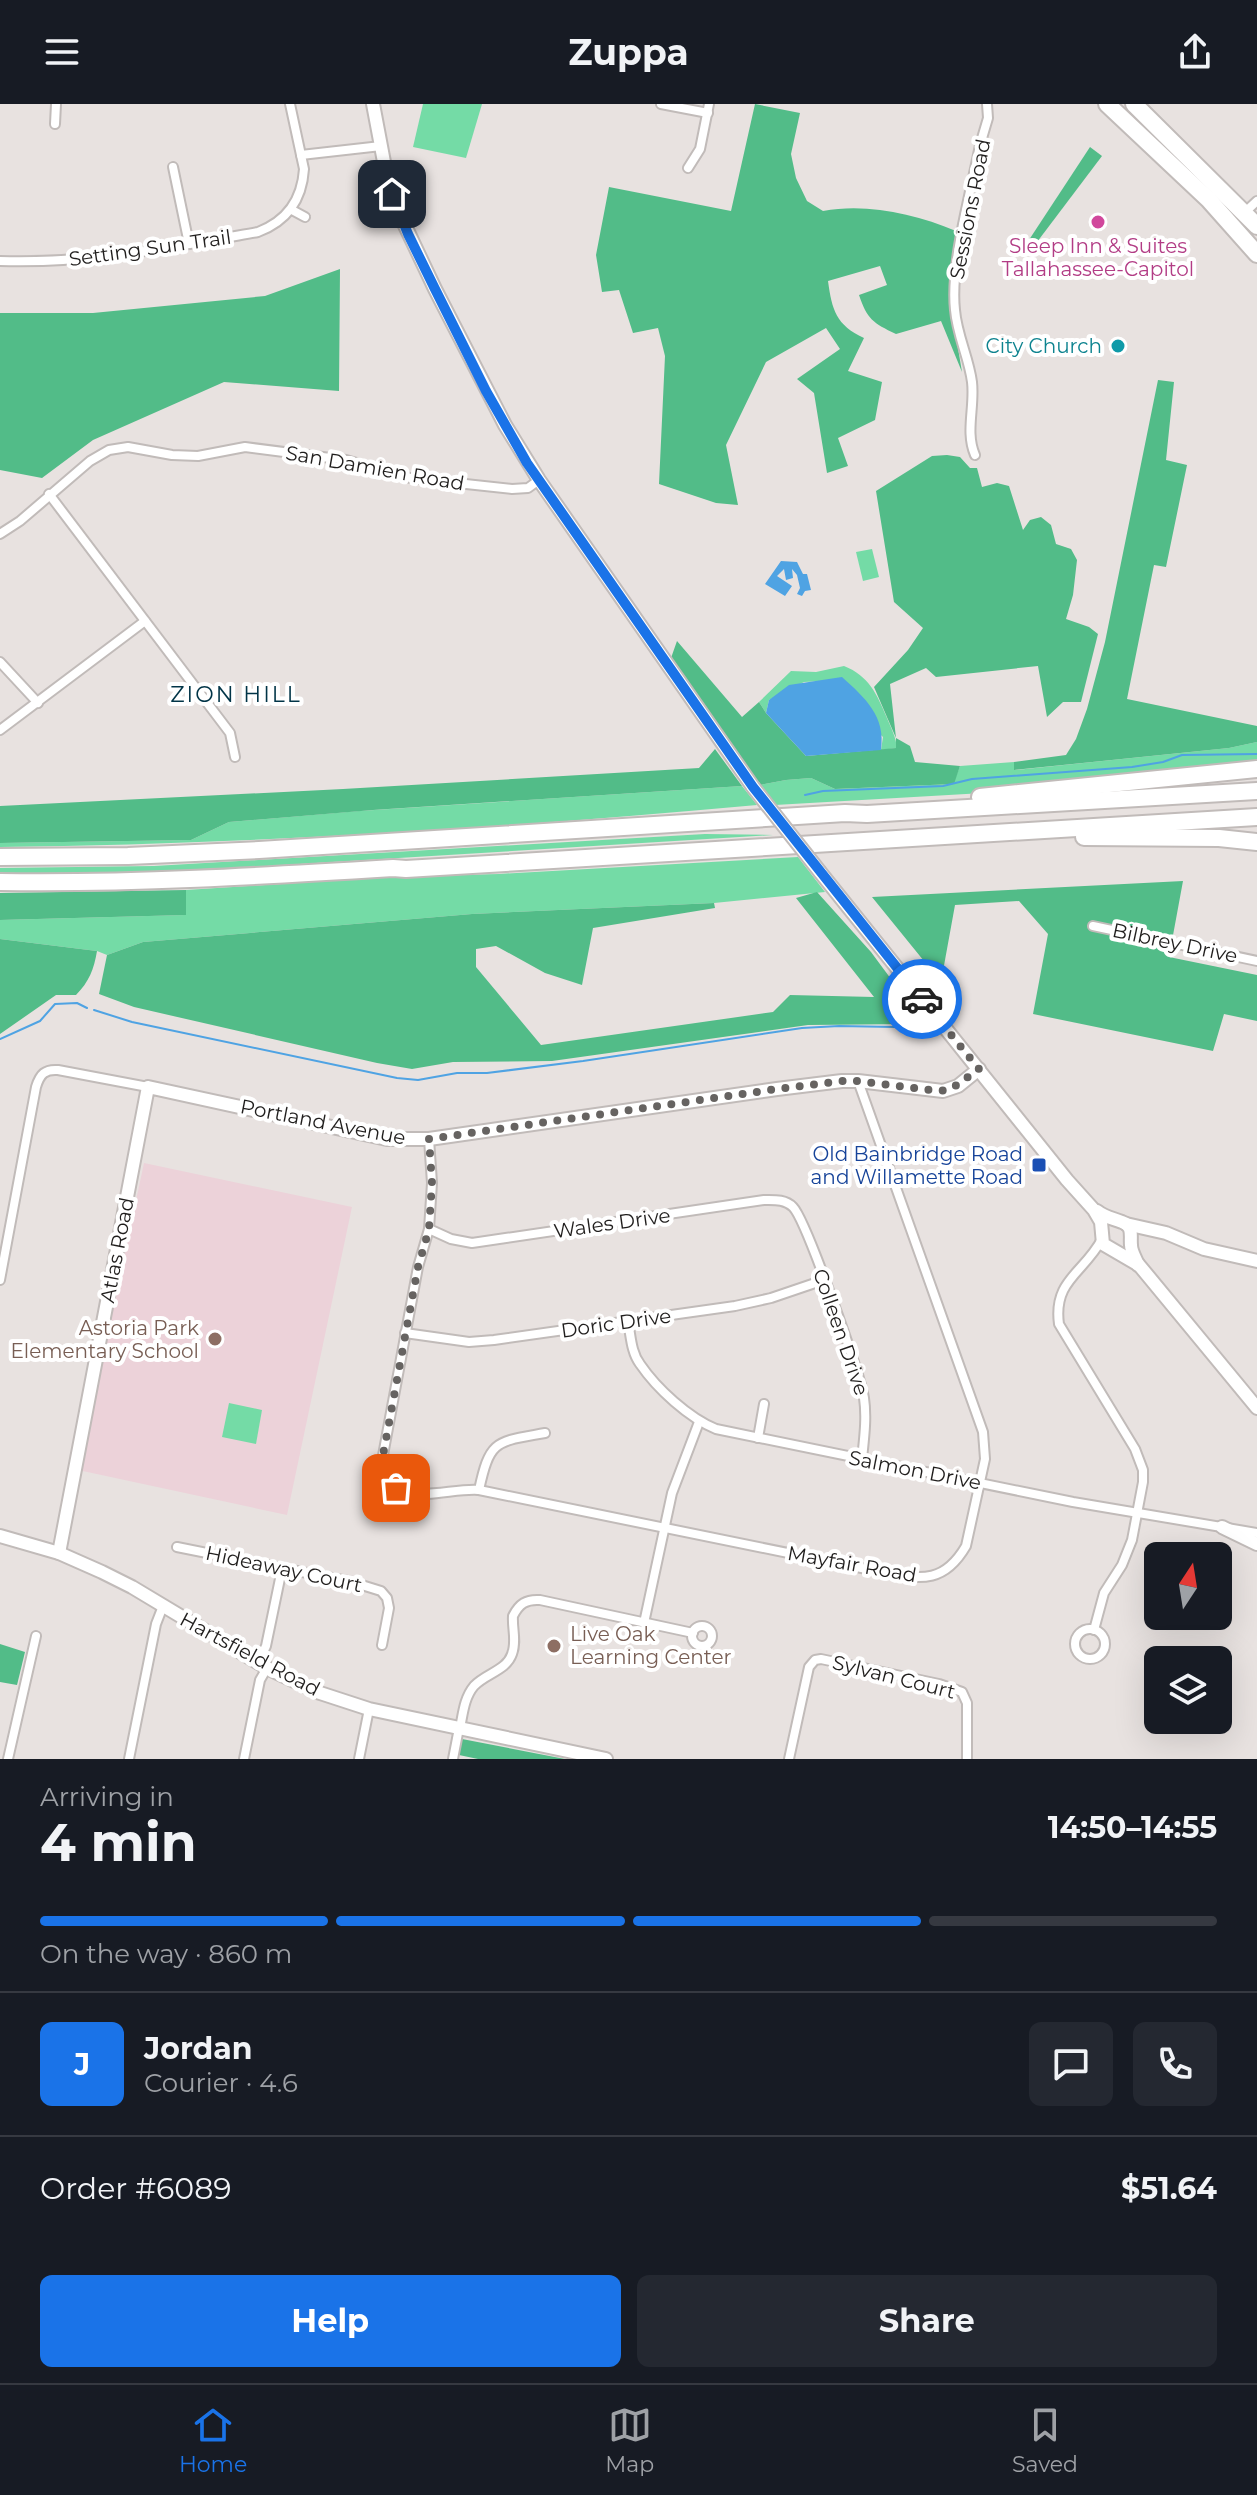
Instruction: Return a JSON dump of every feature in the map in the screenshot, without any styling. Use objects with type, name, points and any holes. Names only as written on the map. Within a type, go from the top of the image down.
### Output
[{"type":"highway","points":[[1107,104],[1257,254]]},
{"type":"highway","points":[[1134,104],[1251,207],[1257,226]]},
{"type":"highway","points":[[1140,134],[1152,120]]},
{"type":"highway","points":[[845,813],[866,805],[977,798],[1257,769]]},
{"type":"highway","points":[[0,857],[128,856],[259,850],[1257,791]]},
{"type":"highway","points":[[0,882],[169,880],[406,869],[1257,817]]},
{"type":"highway","points":[[1031,831],[1075,837],[1219,838],[1257,842]]},
{"type":"street","points":[[55,124],[56,104]]},
{"type":"street","points":[[290,104],[303,180],[292,210],[305,217]]},
{"type":"street","points":[[373,104],[392,194],[408,234],[486,391],[539,480],[753,787],[1094,1210],[1101,1222],[1102,1235],[1115,1251],[1139,1265],[1257,1408]]},
{"type":"street","points":[[661,104],[708,108],[700,149],[688,168]]},
{"type":"street","name":"Sessions Road","points":[[975,455],[969,435],[974,404],[972,379],[955,310],[954,281],[980,145],[987,125],[987,104]]},
{"type":"street","points":[[301,155],[381,146]]},
{"type":"street","points":[[173,167],[189,244]]},
{"type":"street","points":[[1228,222],[1251,207]]},
{"type":"street","name":"Setting Sun Trail","points":[[0,261],[57,261],[258,232],[276,224],[292,210]]},
{"type":"street","name":"San Damien Road","points":[[0,534],[20,521],[90,461],[109,450],[128,447],[198,456],[245,447],[346,460],[410,478],[512,489],[528,488],[539,480]]},
{"type":"street","points":[[49,494],[230,733],[235,757]]},
{"type":"street","points":[[0,730],[145,621]]},
{"type":"street","points":[[0,662],[38,703]]},
{"type":"street","name":"Bilbrey Drive","points":[[1093,926],[1257,961]]},
{"type":"street","name":"Portland Avenue","points":[[0,1280],[36,1087],[44,1071],[58,1070],[148,1087],[387,1139],[429,1139],[777,1089],[858,1081],[943,1091],[958,1086],[979,1069]]},
{"type":"street","name":"Mayfair Road","points":[[405,1333],[381,1466],[389,1484],[400,1490],[431,1495],[479,1490],[886,1573],[923,1578],[939,1574],[960,1557],[969,1537],[985,1448],[980,1421],[858,1081]]},
{"type":"street","name":"Atlas Road","points":[[59,1553],[148,1087]]},
{"type":"street","points":[[405,1333],[429,1229],[432,1183],[429,1139]]},
{"type":"street","name":"Wales Drive","points":[[429,1229],[451,1239],[472,1243],[764,1200],[784,1201],[795,1209]]},
{"type":"street","name":"Colleen Drive","points":[[795,1209],[824,1280],[864,1395],[866,1428],[862,1459]]},
{"type":"street","points":[[1094,1210],[1112,1221],[1155,1230],[1204,1249],[1257,1261]]},
{"type":"street","points":[[1094,1630],[1104,1593],[1127,1553],[1143,1482],[1135,1449],[1059,1324],[1058,1307],[1068,1279],[1091,1258],[1112,1221]]},
{"type":"street","points":[[1126,1224],[1131,1230],[1131,1241],[1139,1265]]},
{"type":"street","points":[[1091,1258],[1125,1249],[1145,1230],[1155,1230]]},
{"type":"street","name":"Doric Drive","points":[[405,1333],[469,1342],[628,1322],[771,1298],[824,1280]]},
{"type":"street","name":"Salmon Drive","points":[[628,1322],[632,1347],[640,1365],[682,1408],[699,1422],[716,1429],[979,1483],[1257,1533]]},
{"type":"street","points":[[758,1438],[764,1404]]},
{"type":"street","points":[[644,1623],[672,1493],[699,1422]]},
{"type":"street","points":[[479,1490],[485,1464],[493,1449],[510,1440],[545,1433]]},
{"type":"street","points":[[1222,1527],[1257,1544]]},
{"type":"street","name":"Hartsfield Road","points":[[0,1536],[59,1553],[102,1572],[263,1665],[320,1693],[369,1709],[606,1759]]},
{"type":"street","name":"Hideaway Court","points":[[177,1547],[352,1582],[381,1591],[387,1598],[389,1608],[382,1645]]},
{"type":"street","points":[[244,1759],[282,1569]]},
{"type":"street","points":[[453,1759],[470,1693],[482,1679],[507,1664],[515,1641],[513,1616],[523,1603],[531,1599],[540,1600],[693,1633]]},
{"type":"street","points":[[129,1759],[156,1624],[163,1606]]},
{"type":"street","points":[[8,1759],[36,1636]]},
{"type":"street","name":"Sylvan Court","points":[[789,1759],[809,1667],[815,1660],[821,1659],[939,1684],[962,1692],[967,1703],[967,1758]]},
{"type":"street","points":[[359,1759],[369,1709]]},
{"type":"shaded area","name":"Astoria Park Elementary School","points":[[144,1163],[352,1207],[287,1515],[78,1470]]},
{"type":"green space","points":[[423,104],[482,104],[466,158],[413,147]]},
{"type":"green space","points":[[755,104],[800,113],[791,154],[796,178],[807,201],[823,211],[874,209],[956,231],[950,301],[962,372],[941,321],[896,334],[868,315],[859,295],[887,285],[880,266],[828,281],[837,316],[847,328],[864,338],[848,371],[882,382],[875,420],[838,438],[848,466],[827,473],[814,393],[797,379],[840,349],[826,328],[766,362],[726,445],[738,505],[716,503],[659,484],[665,356],[658,328],[633,333],[619,290],[602,292],[596,255],[609,187],[731,211]]},
{"type":"green space","points":[[1090,147],[1102,156],[1031,250],[1023,249]]},
{"type":"green space","points":[[340,269],[339,391],[224,382],[93,440],[42,478],[0,470],[0,313],[93,313],[265,296]]},
{"type":"green space","points":[[1158,380],[1174,382],[1166,460],[1187,465],[1166,567],[1154,565],[1127,699],[1257,726],[1257,742],[1229,748],[1014,770],[1014,762],[1066,755],[1076,739],[1105,642]]},
{"type":"green space","points":[[932,456],[960,457],[970,468],[977,468],[982,487],[997,483],[1009,486],[1023,530],[1030,520],[1041,517],[1051,525],[1056,544],[1071,549],[1077,560],[1073,595],[1066,619],[1089,627],[1098,634],[1081,702],[1063,702],[1047,717],[1038,666],[936,677],[926,668],[890,684],[896,738],[874,687],[908,650],[923,628],[894,602],[876,491]]},
{"type":"green space","points":[[872,549],[879,577],[863,581],[856,552]]},
{"type":"green space","points":[[677,641],[742,717],[759,702],[806,756],[896,748],[896,738],[910,746],[915,762],[960,766],[954,784],[835,789],[811,778],[760,785],[671,658]]},
{"type":"green space","points":[[844,666],[860,675],[876,694],[897,748],[881,750],[883,737],[822,681],[804,682],[769,700],[766,713],[759,702],[791,671],[816,672]]},
{"type":"green space","points":[[1257,742],[1257,766],[1019,791],[775,805],[760,785],[811,778],[835,789],[953,784],[960,766],[1014,762],[1015,770],[1229,748]]},
{"type":"green space","points":[[715,749],[742,786],[229,822],[191,840],[0,843],[0,806],[699,768]]},
{"type":"green space","points":[[742,786],[757,805],[379,834],[0,847],[0,843],[191,840],[229,822]]},
{"type":"green space","points":[[705,834],[773,835],[170,872],[0,874],[0,868],[154,866]]},
{"type":"green space","points":[[798,857],[825,892],[714,903],[472,914],[143,942],[107,955],[97,951],[0,939],[0,920],[185,915],[186,890]]},
{"type":"green space","points":[[1183,881],[1169,957],[1257,975],[1257,1021],[1224,1014],[1213,1051],[1033,1014],[1048,934],[1019,901],[955,905],[941,982],[872,897]]},
{"type":"green space","points":[[186,890],[186,915],[0,920],[0,893]]},
{"type":"green space","points":[[817,892],[871,952],[908,1002],[913,1024],[808,1025],[552,1061],[453,1062],[412,1069],[134,1007],[99,994],[107,955],[143,942],[472,914],[714,903],[715,908],[593,928],[582,985],[545,973],[496,946],[476,949],[476,967],[541,1045],[773,1012],[790,995],[874,997],[796,898]]},
{"type":"green space","points":[[0,939],[97,951],[90,975],[76,995],[56,995],[0,1034]]},
{"type":"green space","points":[[229,1403],[262,1410],[256,1444],[222,1437]]},
{"type":"green space","points":[[0,1644],[25,1652],[17,1685],[0,1682]]},
{"type":"green space","points":[[462,1739],[565,1759],[478,1759],[459,1755]]},
{"type":"water","points":[[781,561],[797,562],[803,574],[807,574],[811,590],[805,591],[802,596],[797,594],[800,588],[792,569],[793,578],[786,580],[784,569],[777,576],[792,586],[785,596],[765,584]]},
{"type":"water","points":[[842,677],[866,700],[877,717],[882,738],[881,750],[806,756],[766,713],[769,700],[789,685]]},
{"type":"waterway","points":[[805,795],[823,791],[943,786],[972,779],[1132,767],[1182,755],[1257,754]]},
{"type":"waterway","points":[[0,1039],[40,1021],[55,1004],[77,1003],[87,1008]]},
{"type":"waterway","points":[[94,1010],[132,1022],[418,1080],[457,1073],[487,1073],[583,1061],[802,1028],[895,1027]]},
{"type":"way so far","points":[[396,1488],[385,1479],[381,1466],[418,1267],[432,1212],[429,1139],[842,1081],[939,1091],[951,1089],[979,1069],[922,999]]},
{"type":"place","name":"Sleep Inn & Suites Tallahassee-Capitol","points":[[1098,222]]},
{"type":"place","name":"City Church","points":[[1118,346]]},
{"type":"place","name":"Old Bainbridge Road and Willamette Road","points":[[1039,1165]]},
{"type":"place","name":"Astoria Park Elementary School","points":[[215,1339]]},
{"type":"place","name":"Live Oak Learning Center","points":[[554,1646]]},
{"type":"district","name":"ZION HILL","points":[[236,694]]},
{"type":"route","points":[[392,194],[408,234],[486,391],[527,463],[753,787],[922,999]]}]
